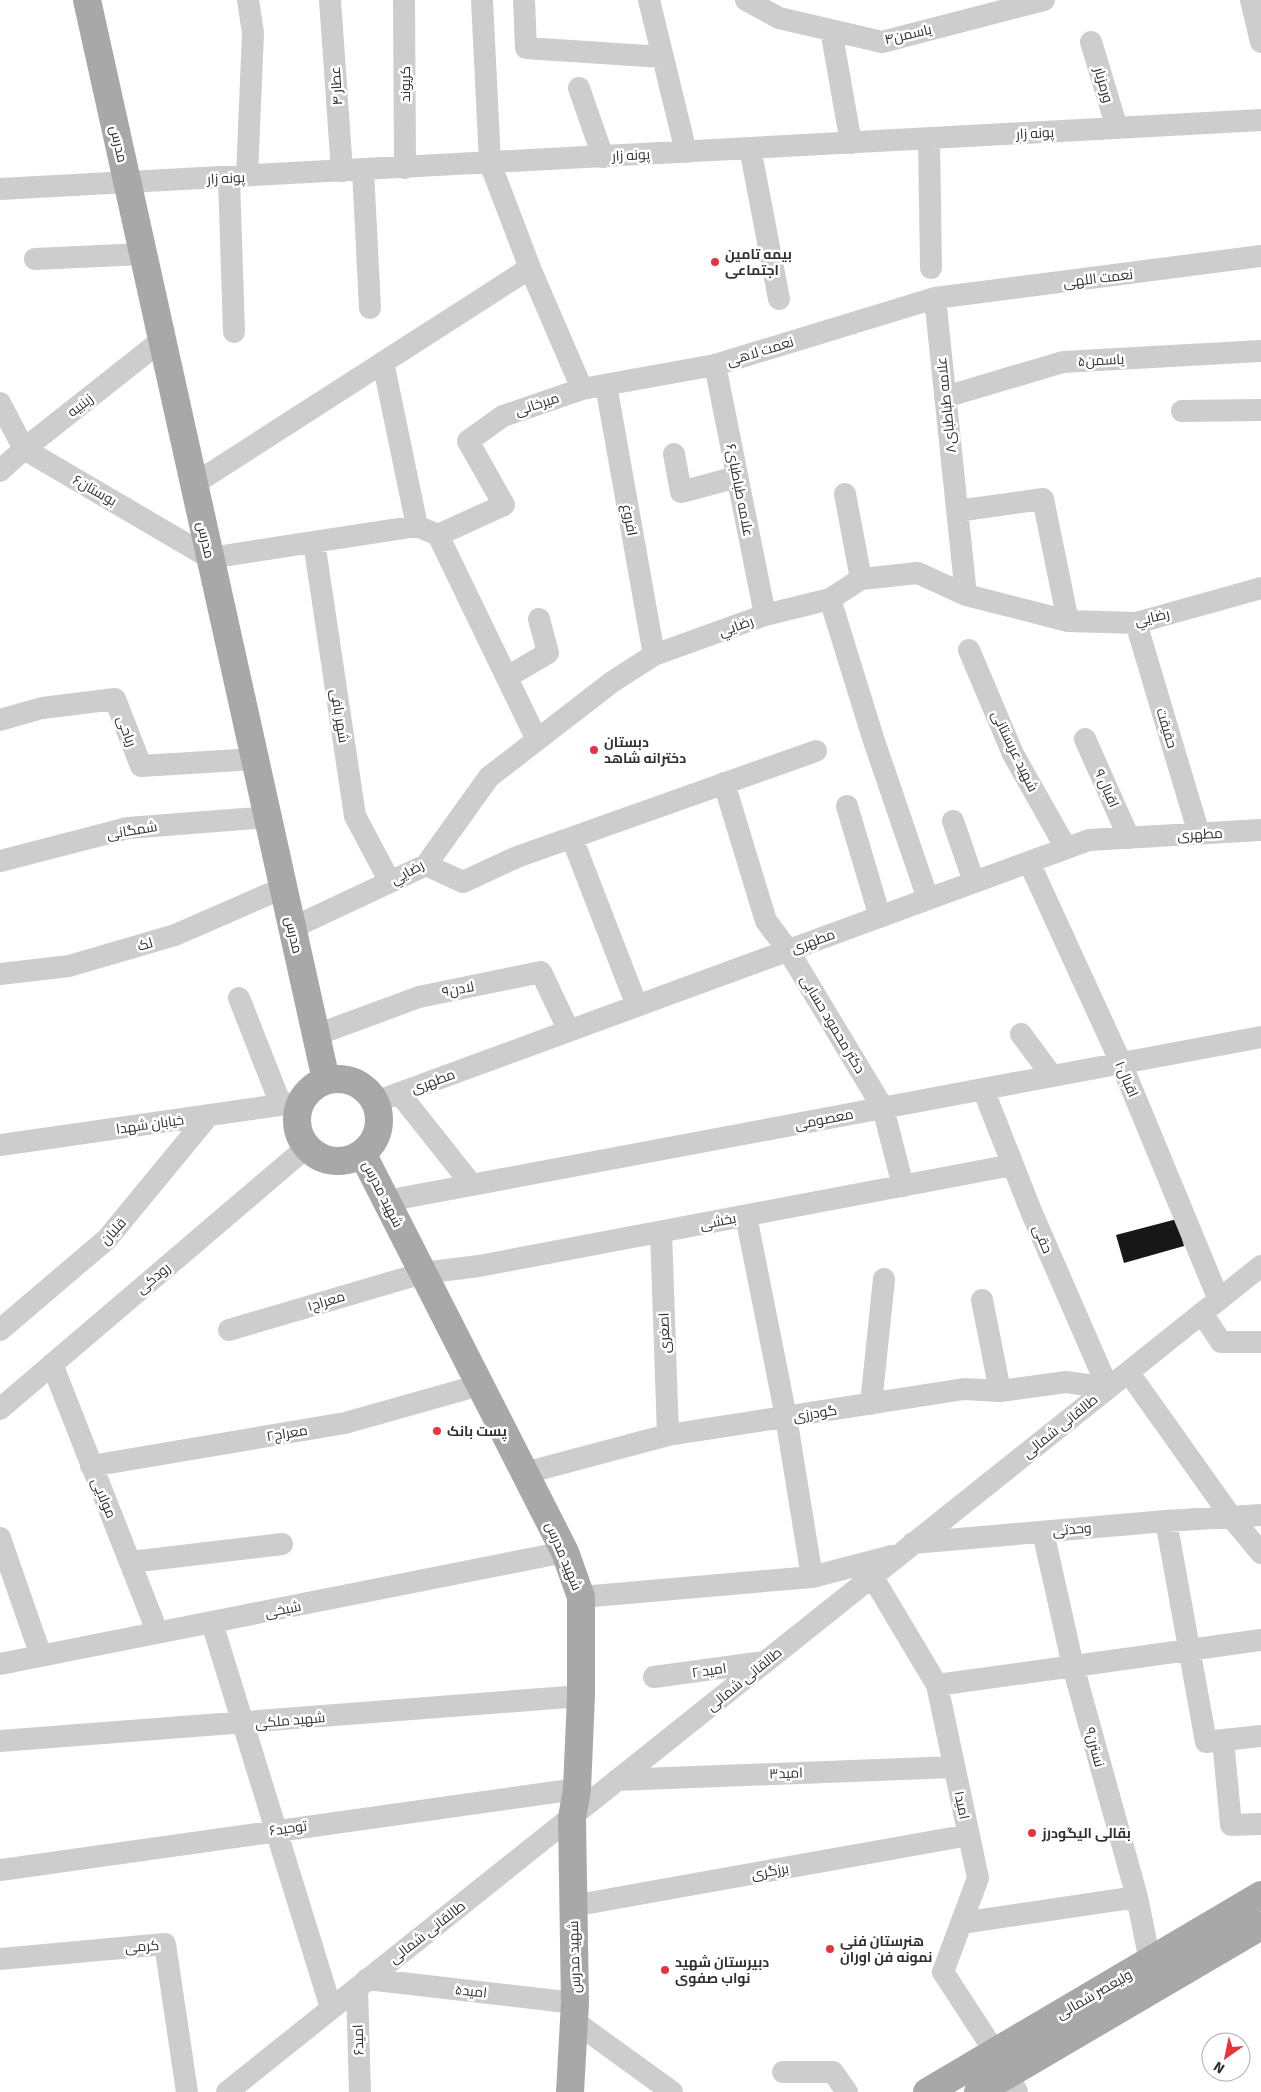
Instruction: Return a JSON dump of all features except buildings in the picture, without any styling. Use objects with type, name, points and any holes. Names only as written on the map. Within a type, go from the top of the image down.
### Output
[{"type":"main road","name":"مدرس","points":[[87,0],[326,1080]]},
{"type":"main road","points":[[326,1080],[349,1080],[369,1092],[387,1098],[370,1145],[362,1153],[340,1161],[328,1160],[307,1148],[300,1138],[296,1114],[290,1104],[311,1088],[326,1080]]},
{"type":"main road","name":"شهید مدرس","points":[[362,1153],[565,1552],[581,1597],[581,1696],[577,1789],[572,1818],[575,2012],[570,2092]]},
{"type":"main road","name":"ولیعصر شمالی","points":[[927,2092],[1007,2073],[1150,1961],[1261,1895]]},
{"type":"main road","name":"ولیعصر شمالی","points":[[978,2092],[1007,2073],[1261,1926]]},
{"type":"street","points":[[234,332],[238,177],[253,32],[248,0]]},
{"type":"street","name":"عطار ۴","points":[[330,0],[370,308]]},
{"type":"street","name":"کریوند","points":[[404,0],[405,168]]},
{"type":"street","points":[[482,0],[490,163],[530,268],[582,390]]},
{"type":"street","points":[[524,0],[526,48],[662,57]]},
{"type":"street","points":[[649,0],[686,152]]},
{"type":"street","name":"یاسمن۴","points":[[746,0],[779,18],[882,42],[1001,5],[1044,0]]},
{"type":"street","points":[[1251,0],[1261,42]]},
{"type":"street","points":[[831,30],[851,143]]},
{"type":"street","name":"ورمزیار","points":[[1092,42],[1117,128]]},
{"type":"street","points":[[579,88],[603,157]]},
{"type":"street","name":"پونه زار","points":[[0,189],[1261,120]]},
{"type":"street","points":[[929,139],[931,268]]},
{"type":"street","points":[[750,148],[779,299]]},
{"type":"street","points":[[35,259],[143,254]]},
{"type":"street","name":"نعمت اللهی","points":[[935,298],[1261,256]]},
{"type":"street","points":[[194,484],[530,268]]},
{"type":"street","name":"نعمت لاهی","points":[[582,390],[715,365],[935,298]]},
{"type":"street","name":"علامه طباطبای۸","points":[[935,298],[966,595]]},
{"type":"street","name":"زینبیه","points":[[0,471],[24,449],[162,340]]},
{"type":"street","name":"یاسمن۵","points":[[945,397],[1063,362],[1261,351]]},
{"type":"street","points":[[383,362],[417,526]]},
{"type":"street","name":"علامه طباطبای۶","points":[[715,365],[765,615]]},
{"type":"street","name":"افروغ","points":[[606,385],[654,656]]},
{"type":"street","name":"میرخانی","points":[[438,535],[504,505],[468,441],[503,416],[582,390]]},
{"type":"street","points":[[0,403],[24,449]]},
{"type":"street","points":[[1182,411],[1261,410]]},
{"type":"street","name":"بوستان۶","points":[[24,449],[210,558]]},
{"type":"street","points":[[674,454],[681,492],[737,477]]},
{"type":"street","points":[[845,494],[862,579]]},
{"type":"street","points":[[957,511],[1043,499],[1068,622]]},
{"type":"street","points":[[210,558],[417,526],[438,535],[537,740]]},
{"type":"street","name":"شهر بافی","points":[[314,542],[355,816],[390,882]]},
{"type":"street","name":"رضایي","points":[[292,928],[426,864],[489,777],[612,682],[654,656],[765,615],[830,599],[862,579],[918,573],[966,595],[1068,622],[1136,623],[1261,588]]},
{"type":"street","points":[[830,599],[873,738],[928,899]]},
{"type":"street","points":[[507,677],[548,653],[539,619]]},
{"type":"street","name":"حقیقت","points":[[1136,623],[1199,834]]},
{"type":"street","name":"شهید عربستانی","points":[[969,650],[1013,754],[1066,848]]},
{"type":"street","name":"ریاحی","points":[[0,720],[42,708],[115,699],[141,766],[255,759]]},
{"type":"street","name":"اقبال ۹","points":[[1085,739],[1130,838]]},
{"type":"street","points":[[426,864],[463,882],[517,858],[816,751]]},
{"type":"street","name":"دکتر محمود حسابی","points":[[724,783],[766,921],[788,950],[883,1108],[902,1186]]},
{"type":"street","points":[[847,806],[880,917]]},
{"type":"street","name":"شمگانی","points":[[0,861],[128,828],[268,817]]},
{"type":"street","points":[[953,822],[974,882]]},
{"type":"street","name":"مطهری","points":[[387,1098],[1089,840],[1261,830]]},
{"type":"street","points":[[572,838],[638,1006]]},
{"type":"street","name":"اقبال۱۰","points":[[1028,862],[1121,1063],[1210,1306],[1221,1342],[1261,1342]]},
{"type":"street","name":"لک","points":[[0,974],[69,966],[175,935],[283,888]]},
{"type":"street","name":"لادن۹","points":[[316,1035],[419,997],[541,972],[569,1030]]},
{"type":"street","points":[[239,998],[290,1104]]},
{"type":"street","points":[[1021,1034],[1052,1076]]},
{"type":"street","name":"معصومی","points":[[386,1201],[1261,1037]]},
{"type":"street","name":"حقی","points":[[983,1089],[1012,1164],[1108,1388]]},
{"type":"street","points":[[387,1098],[472,1185]]},
{"type":"street","name":"خیابان شهدا","points":[[0,1145],[290,1104]]},
{"type":"street","name":"قلیان","points":[[0,1330],[107,1239],[209,1116]]},
{"type":"street","name":"رودکی","points":[[0,1409],[307,1148]]},
{"type":"street","name":"بخشی","points":[[423,1273],[479,1266],[1012,1164]]},
{"type":"street","points":[[746,1216],[786,1417],[812,1576]]},
{"type":"street","name":"اصغری","points":[[661,1232],[668,1435]]},
{"type":"street","name":"طالقانی شمالی","points":[[226,2092],[572,1818],[764,1662],[1261,1266]]},
{"type":"street","name":"معراج۱","points":[[229,1330],[423,1273]]},
{"type":"street","points":[[871,1404],[884,1279]]},
{"type":"street","points":[[982,1300],[1000,1391]]},
{"type":"street","name":"مولایی","points":[[52,1364],[157,1631]]},
{"type":"street","points":[[1129,1373],[1232,1518],[1261,1552]]},
{"type":"street","name":"گودرزی","points":[[525,1473],[668,1435],[964,1390],[1000,1391],[1066,1382],[1108,1388]]},
{"type":"street","name":"معراج۲","points":[[91,1466],[345,1423],[480,1385]]},
{"type":"street","name":"وحدتی","points":[[581,1597],[812,1576],[907,1549],[1043,1532],[1166,1520],[1261,1515]]},
{"type":"street","points":[[1166,1520],[1206,1742],[1261,1736]]},
{"type":"street","name":"نسترن۹","points":[[1043,1532],[1073,1666],[1137,1897],[1150,1961]]},
{"type":"street","points":[[0,1538],[41,1656]]},
{"type":"street","points":[[131,1562],[282,1544]]},
{"type":"street","name":"شیخی","points":[[0,1664],[157,1631],[212,1623],[565,1552]]},
{"type":"street","name":"امید۱","points":[[872,1576],[937,1685],[978,1878],[943,1972],[1007,2073]]},
{"type":"street","points":[[212,1623],[331,2008]]},
{"type":"street","points":[[937,1685],[1261,1640]]},
{"type":"street","name":"امید ۲","points":[[654,1677],[764,1662]]},
{"type":"street","name":"شهید ملکی","points":[[0,1741],[243,1724],[581,1696]]},
{"type":"street","points":[[1223,1740],[1231,1825],[1261,1824]]},
{"type":"street","name":"امید۳","points":[[617,1780],[954,1767]]},
{"type":"street","name":"توحید۶","points":[[0,1870],[577,1789]]},
{"type":"street","name":"برزگری","points":[[572,1906],[969,1836]]},
{"type":"street","points":[[961,1923],[1137,1897]]},
{"type":"street","name":"کرمی","points":[[0,1959],[165,1944],[187,2092]]},
{"type":"street","name":"امید۵","points":[[362,1984],[575,2012]]},
{"type":"street","name":"امید۶","points":[[360,2092],[362,1984]]},
{"type":"street","points":[[575,2012],[672,2092]]},
{"type":"street","points":[[783,2072],[833,2072],[847,2092]]},
{"type":"place","name":"بیمه تامین اجتماعی","points":[[715,262]]},
{"type":"place","name":"دبستان دخترانه شاهد","points":[[594,750]]},
{"type":"place","name":"پست بانک","points":[[437,1431]]},
{"type":"place","name":"بقالی الیگودرز","points":[[1032,1833]]},
{"type":"place","name":"هنرستان فنی نمونه فن اوران","points":[[830,1949]]},
{"type":"place","name":"دبیرستان شهید نواب صفوی","points":[[665,1970]]}]
